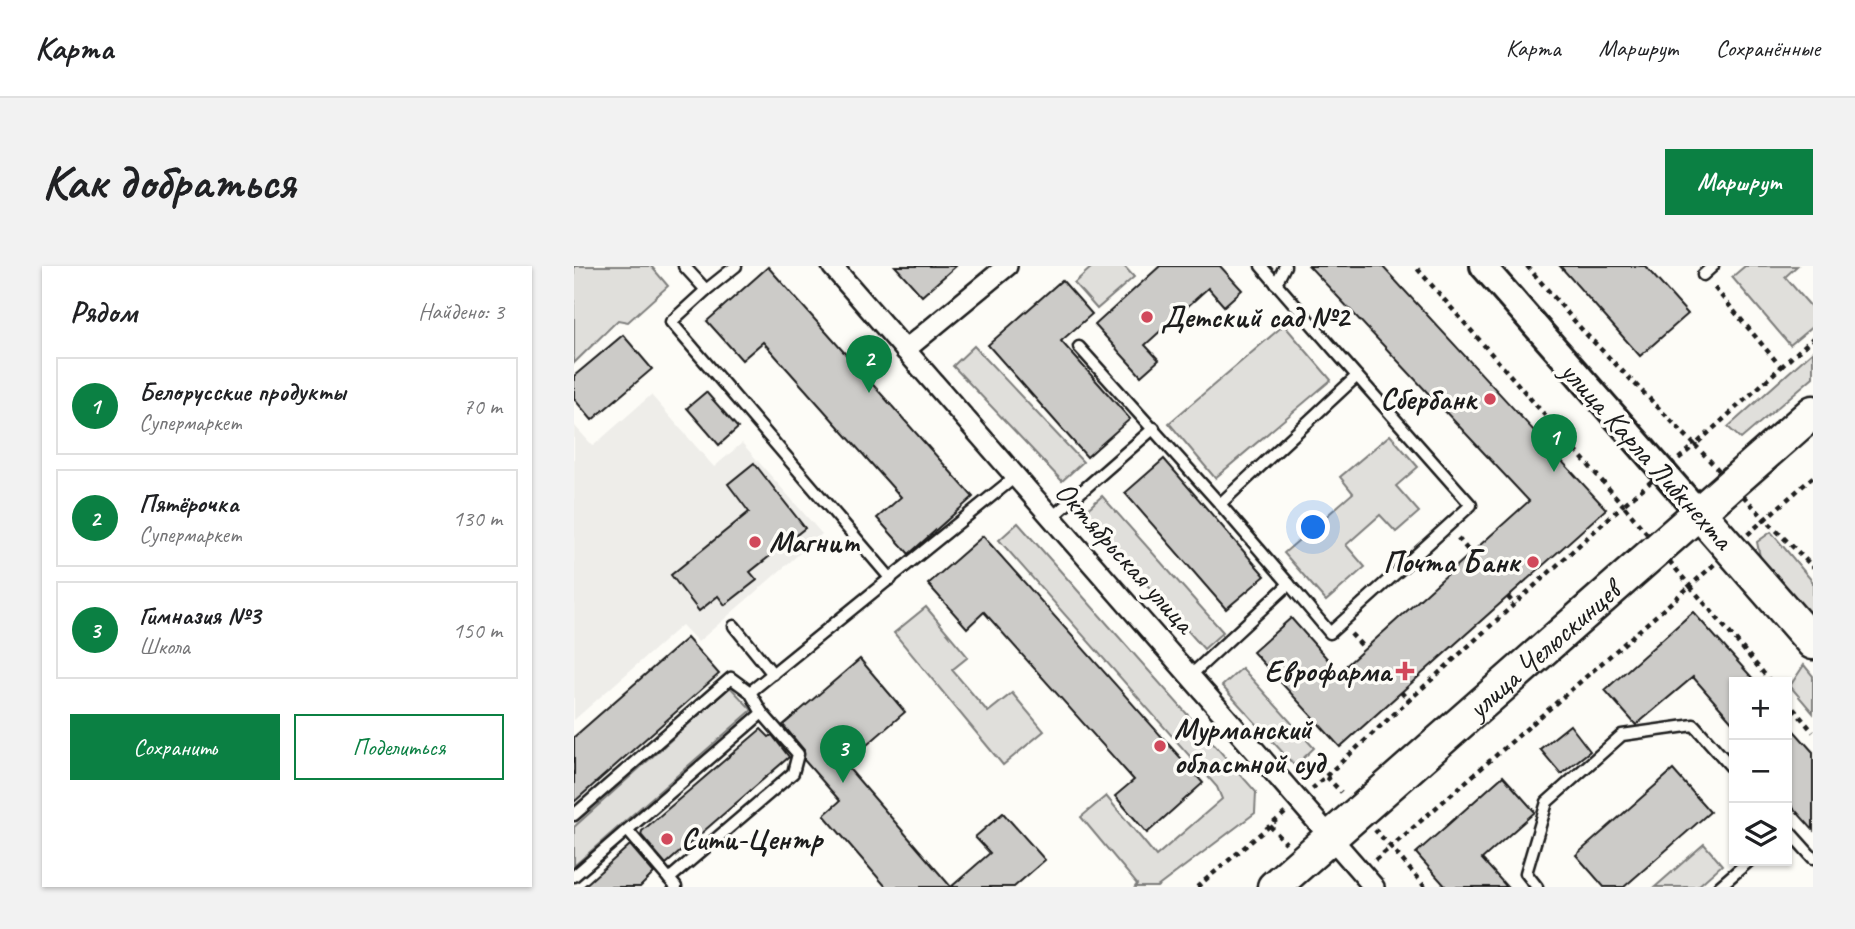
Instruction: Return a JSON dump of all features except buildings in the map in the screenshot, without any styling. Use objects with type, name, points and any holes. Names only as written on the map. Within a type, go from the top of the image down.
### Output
[{"type":"main road","name":"улица Челюскинцев","points":[[1274,887],[1813,412]]},
{"type":"main road","name":"улица Карла Либкнехта","points":[[1700,514],[1813,643]]},
{"type":"street","name":"Октябрьская улица","points":[[832,266],[1374,887]]},
{"type":"street","points":[[905,350],[1007,266]]},
{"type":"street","name":"улица Карла Либкнехта","points":[[1482,266],[1700,514]]},
{"type":"lane","points":[[684,266],[706,290]]},
{"type":"lane","points":[[736,266],[671,322],[891,579]]},
{"type":"lane","points":[[1079,347],[1154,428],[1330,633],[1471,505],[1261,266]]},
{"type":"lane","points":[[1276,284],[1284,266]]},
{"type":"lane","points":[[1703,275],[1713,266]]},
{"type":"lane","points":[[1220,504],[1357,376]]},
{"type":"lane","points":[[1051,519],[1154,428]]},
{"type":"lane","points":[[750,692],[1015,477]]},
{"type":"lane","points":[[1191,676],[1289,584]]},
{"type":"lane","points":[[734,626],[774,674]]},
{"type":"lane","points":[[574,815],[731,678],[750,692],[762,713],[798,754],[793,773],[673,883],[628,831]]},
{"type":"lane","points":[[574,876],[762,713]]},
{"type":"lane","points":[[1537,887],[1526,873],[1547,802],[1622,735],[1694,725],[1729,764]]},
{"type":"lane","points":[[1792,835],[1813,858]]},
{"type":"lane","points":[[1719,887],[1743,866]]},
{"type":"path","points":[[1326,776],[1623,505],[1415,266]]},
{"type":"path","points":[[1527,266],[1584,332],[1695,444],[1813,338]]},
{"type":"path","points":[[1703,275],[1781,367]]},
{"type":"path","points":[[1813,477],[1765,519],[1813,567]]},
{"type":"path","points":[[1425,887],[1391,847],[1690,586],[1767,677]]},
{"type":"path","points":[[1508,597],[1515,605]]},
{"type":"path","points":[[1401,692],[1409,701]]},
{"type":"path","points":[[1792,707],[1813,732]]},
{"type":"path","points":[[1197,887],[1270,825]]},
{"type":"shaded area","points":[[574,266],[651,266],[668,286],[628,322],[618,320],[574,363]]},
{"type":"shaded area","points":[[1093,266],[1124,266],[1134,277],[1097,309],[1074,283]]},
{"type":"shaded area","points":[[1745,266],[1797,266],[1785,277],[1813,309],[1813,326],[1790,345],[1732,277]]},
{"type":"shaded area","points":[[1284,325],[1331,380],[1215,478],[1169,423]]},
{"type":"shaded area","points":[[974,346],[1083,462],[1062,481],[953,366]]},
{"type":"shaded area","points":[[1813,351],[1813,377],[1741,439],[1728,427]]},
{"type":"shaded area","points":[[651,395],[714,467],[742,443],[822,534],[698,642],[682,625],[574,720],[574,425],[593,446]]},
{"type":"shaded area","points":[[1390,435],[1418,467],[1396,486],[1419,512],[1396,532],[1380,515],[1346,545],[1365,567],[1326,601],[1284,553],[1353,493],[1340,477]]},
{"type":"shaded area","points":[[1102,496],[1223,632],[1204,649],[1083,513]]},
{"type":"shaded area","points":[[1018,523],[1256,792],[1255,813],[1157,887],[1135,887],[1137,884],[1081,817],[1106,796],[1156,856],[1222,799],[1217,787],[999,540]]},
{"type":"shaded area","points":[[1771,532],[1813,582],[1813,618],[1761,562],[1757,542]]},
{"type":"shaded area","points":[[926,607],[968,657],[952,670],[988,712],[1012,693],[1044,731],[1003,765],[894,633]]},
{"type":"shaded area","points":[[1804,665],[1813,676],[1813,713],[1792,688],[1792,683]]},
{"type":"shaded area","points":[[1242,668],[1314,748],[1295,766],[1222,686]]},
{"type":"shaded area","points":[[730,687],[752,710],[574,866],[574,827]]},
{"type":"shaded area","points":[[1704,844],[1722,865],[1697,887],[1655,887]]},
{"type":"place","name":"Детский сад №2","points":[[1147,317]]},
{"type":"place","name":"Пятёрочка","points":[[869,393]]},
{"type":"place","name":"Сбербанк","points":[[1490,399]]},
{"type":"place","name":"Белорусские продукты","points":[[1554,472]]},
{"type":"place","name":"Магнит","points":[[755,542]]},
{"type":"place","name":"Почта Банк","points":[[1533,562]]},
{"type":"place","name":"Еврофарма","points":[[1405,671]]},
{"type":"place","name":"Мурманский областной суд","points":[[1160,746]]},
{"type":"place","name":"Гимназия №3","points":[[843,783]]},
{"type":"place","name":"Сити-Центр","points":[[667,839]]}]
